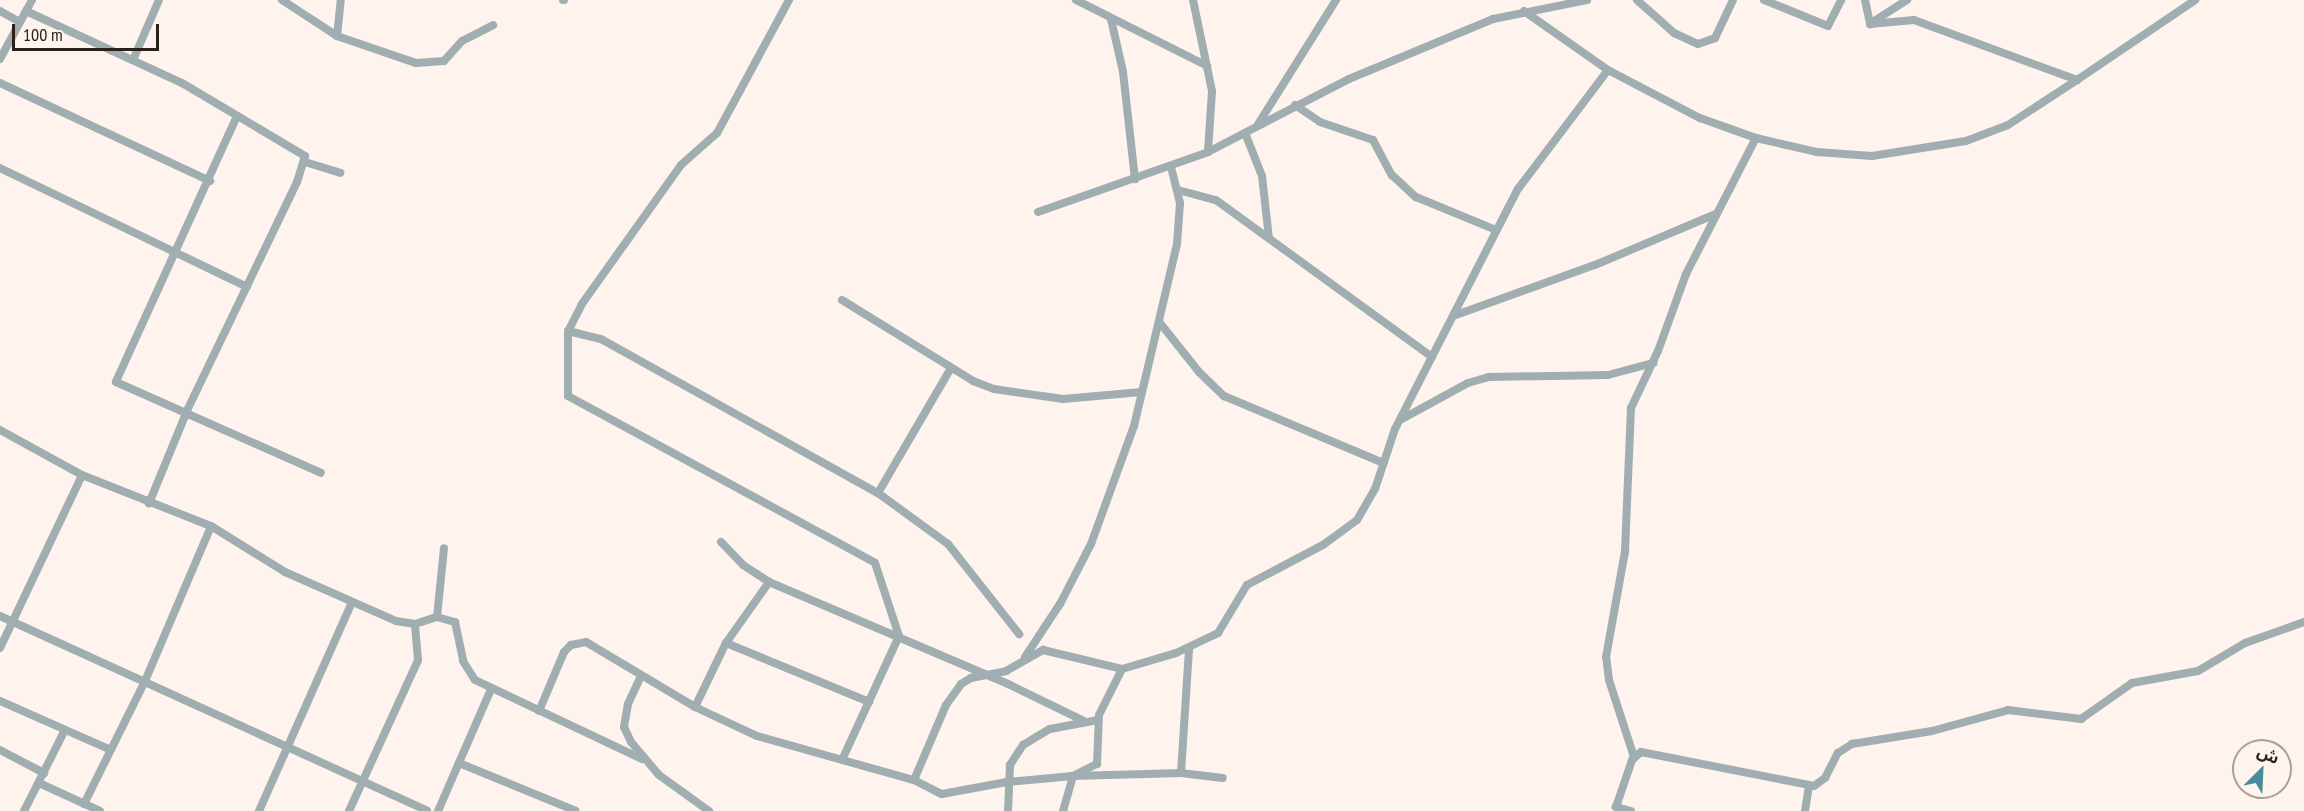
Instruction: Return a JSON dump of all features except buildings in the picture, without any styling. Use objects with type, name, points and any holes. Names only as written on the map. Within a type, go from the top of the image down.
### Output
[{"type":"street","points":[[0,59],[32,0]]},
{"type":"street","points":[[133,60],[159,0]]},
{"type":"street","points":[[282,0],[337,36],[416,63],[435,64],[450,56],[462,41],[493,25]]},
{"type":"street","points":[[337,36],[341,0]]},
{"type":"street","points":[[789,0],[717,133],[681,165],[582,304],[568,331],[568,396],[875,563],[899,636],[842,760]]},
{"type":"street","points":[[1076,0],[1207,66]]},
{"type":"street","points":[[1193,0],[1212,91],[1208,152]]},
{"type":"street","points":[[1256,127],[1336,0]]},
{"type":"street","points":[[1038,212],[1208,152],[1295,105],[1372,68],[1493,19],[1565,2],[1587,0]]},
{"type":"street","points":[[1637,0],[1674,33],[1698,44],[1715,38],[1733,0]]},
{"type":"street","points":[[1764,0],[1828,26],[1841,0]]},
{"type":"street","points":[[1865,0],[1870,24]]},
{"type":"street","points":[[1870,24],[1907,0]]},
{"type":"street","points":[[1524,11],[1608,70],[1700,118],[1756,138],[1817,152],[1872,156],[1918,152],[1966,141],[2008,125],[2195,0]]},
{"type":"street","points":[[0,11],[20,22]]},
{"type":"street","points":[[26,11],[182,83],[305,156],[305,162],[187,411],[149,503]]},
{"type":"street","points":[[1111,19],[1123,72],[1136,179]]},
{"type":"street","points":[[1870,24],[1914,20],[2078,80]]},
{"type":"street","points":[[914,780],[953,694],[971,678],[1006,671],[1024,658],[1050,650],[1122,669],[1141,666],[1189,648],[1218,633],[1247,585],[1323,545],[1358,520],[1368,506],[1402,419],[1518,189],[1608,70]]},
{"type":"street","points":[[0,83],[210,181]]},
{"type":"street","points":[[1295,105],[1320,122],[1373,140],[1392,175],[1416,197],[1496,230]]},
{"type":"street","points":[[237,116],[210,181],[116,382],[187,411],[321,473]]},
{"type":"street","points":[[1245,133],[1262,176],[1269,238]]},
{"type":"street","points":[[1631,811],[1617,807],[1634,757],[1614,698],[1606,657],[1609,630],[1621,591],[1626,540],[1631,408],[1653,363],[1674,302],[1756,138]]},
{"type":"street","points":[[305,162],[340,173]]},
{"type":"street","points":[[1024,658],[1060,604],[1091,544],[1113,491],[1160,323],[1177,244],[1178,190],[1171,166]]},
{"type":"street","points":[[0,168],[246,287]]},
{"type":"street","points":[[1178,190],[1216,200],[1432,357]]},
{"type":"street","points":[[1453,316],[1594,265],[1716,214]]},
{"type":"street","points":[[842,300],[951,368],[994,390],[1023,396],[1091,399],[1142,392]]},
{"type":"street","points":[[1160,323],[1199,372],[1224,396],[1383,464]]},
{"type":"street","points":[[568,331],[601,339],[878,493],[948,544],[1019,634]]},
{"type":"street","points":[[1402,419],[1468,382],[1489,377],[1608,375],[1653,363]]},
{"type":"street","points":[[878,493],[951,368]]},
{"type":"street","points":[[0,430],[82,474],[149,503],[211,526],[285,572],[396,621],[415,624],[437,617],[454,622],[468,672],[491,689],[642,759],[709,811]]},
{"type":"street","points":[[0,648],[82,474]]},
{"type":"street","points":[[84,804],[145,681],[211,526]]},
{"type":"street","points":[[721,542],[742,565],[769,582],[899,636],[1083,721]]},
{"type":"street","points":[[437,617],[444,548]]},
{"type":"street","points":[[695,707],[726,643],[769,582]]},
{"type":"street","points":[[259,811],[285,748],[352,602]]},
{"type":"street","points":[[0,616],[145,681],[361,783],[427,811]]},
{"type":"street","points":[[1634,757],[1650,751],[1809,787],[1822,782],[1838,753],[1852,744],[1932,731],[2008,710],[2081,719],[2133,683],[2198,671],[2245,643],[2304,622]]},
{"type":"street","points":[[349,811],[418,660],[415,624]]},
{"type":"street","points":[[539,711],[564,652],[576,643],[591,643],[695,707],[757,736],[914,780],[933,792],[952,795],[1007,782],[1073,776],[1181,773],[1223,778]]},
{"type":"street","points":[[726,643],[869,702]]},
{"type":"street","points":[[1181,773],[1189,648]]},
{"type":"street","points":[[1063,811],[1073,776],[1097,764],[1098,720],[1122,669]]},
{"type":"street","points":[[640,675],[628,704],[624,727],[642,759]]},
{"type":"street","points":[[438,811],[491,689]]},
{"type":"street","points":[[0,701],[111,750]]},
{"type":"street","points":[[1008,811],[1007,782],[1010,765],[1023,746],[1050,729],[1098,720]]},
{"type":"street","points":[[24,811],[65,730]]},
{"type":"street","points":[[0,750],[44,773]]},
{"type":"street","points":[[459,764],[576,811]]},
{"type":"street","points":[[39,783],[100,811]]},
{"type":"street","points":[[1805,811],[1809,787]]}]
